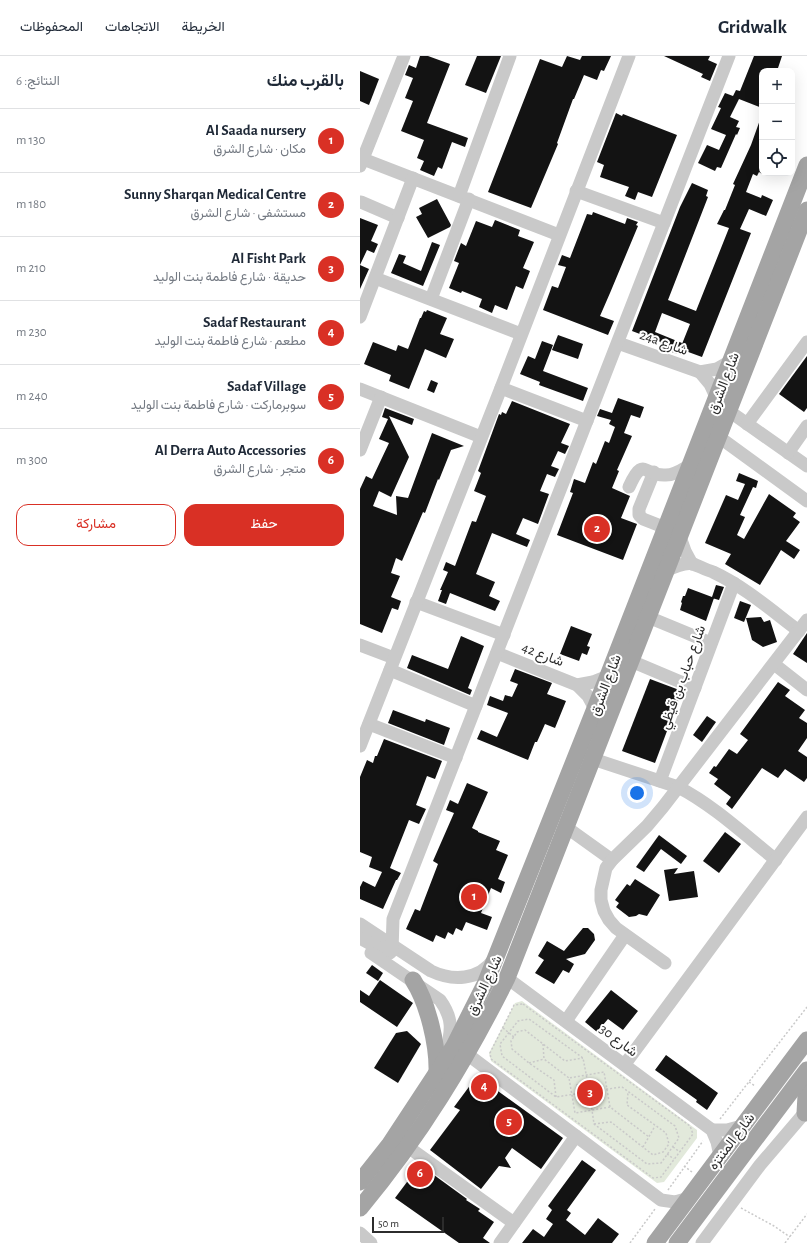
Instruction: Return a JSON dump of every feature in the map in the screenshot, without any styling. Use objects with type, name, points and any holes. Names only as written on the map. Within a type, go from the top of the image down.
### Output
[{"type":"main road","name":"شارع الشرق","points":[[360,1208],[408,1147],[434,1108],[467,1054],[507,978],[666,571],[673,532],[691,463],[807,165]]},
{"type":"main road","name":"شارع الشرق","points":[[360,1182],[390,1144],[454,1046],[500,951],[608,676],[673,532],[700,484],[807,210]]},
{"type":"main road","points":[[691,463],[689,484],[690,486],[696,488],[700,484]]},
{"type":"main road","points":[[567,824],[580,779],[577,773],[571,771]]},
{"type":"main road","points":[[412,980],[418,988],[425,1004],[436,1050],[439,1070]]},
{"type":"main road","points":[[766,1125],[764,1126],[759,1124],[758,1119],[792,1071],[804,1044]]},
{"type":"main road","name":"شارع المنتزه","points":[[659,1242],[669,1225],[804,1044]]},
{"type":"main road","name":"شارع المنتزه","points":[[678,1243],[807,1070]]},
{"type":"main road","points":[[806,1111],[807,1078]]},
{"type":"street","points":[[404,56],[362,163],[413,178],[559,234]]},
{"type":"street","points":[[431,299],[510,56]]},
{"type":"street","points":[[360,746],[629,56]]},
{"type":"street","points":[[392,946],[393,919],[729,56]]},
{"type":"street","points":[[360,317],[413,178]]},
{"type":"street","points":[[576,191],[664,223]]},
{"type":"street","points":[[361,202],[398,218]]},
{"type":"street","points":[[375,278],[521,334]]},
{"type":"street","points":[[747,424],[807,342]]},
{"type":"street","name":"24a شارع","points":[[618,343],[700,372],[717,369],[731,361]]},
{"type":"street","name":"24a شارع","points":[[700,372],[710,384],[717,399]]},
{"type":"street","points":[[500,388],[587,421]]},
{"type":"street","points":[[360,389],[481,437]]},
{"type":"street","points":[[360,450],[381,397]]},
{"type":"street","points":[[729,411],[807,466]]},
{"type":"street","points":[[788,453],[807,426]]},
{"type":"street","points":[[719,436],[807,501]]},
{"type":"street","points":[[629,487],[637,471],[643,469],[663,475],[670,475],[691,463]]},
{"type":"street","points":[[654,472],[639,509],[639,515],[643,519],[673,532],[692,564]]},
{"type":"street","points":[[666,571],[679,565],[692,564],[734,583],[799,631]]},
{"type":"street","name":"شارع حباب بن قيظي","points":[[660,781],[734,583]]},
{"type":"street","points":[[416,602],[504,635]]},
{"type":"street","points":[[648,617],[711,643]]},
{"type":"street","points":[[665,964],[616,928],[609,920],[604,911],[601,900],[601,890],[604,876],[612,860],[647,826],[807,620]]},
{"type":"street","points":[[360,645],[392,664],[476,706]]},
{"type":"street","name":"شارع 42","points":[[497,653],[577,685],[588,696],[595,709]]},
{"type":"street","points":[[631,661],[695,688]]},
{"type":"street","points":[[774,664],[807,690]]},
{"type":"street","points":[[577,685],[593,682],[608,676]]},
{"type":"street","points":[[369,724],[456,758]]},
{"type":"street","points":[[593,759],[678,787],[698,798],[776,860]]},
{"type":"street","points":[[625,1064],[807,817]]},
{"type":"street","points":[[567,824],[612,860]]},
{"type":"street","points":[[366,935],[383,927],[393,919]]},
{"type":"street","points":[[360,924],[366,935],[392,946],[430,971],[443,976],[456,978],[470,976],[482,971],[492,962],[500,951]]},
{"type":"street","points":[[566,1021],[625,935]]},
{"type":"street","points":[[360,945],[412,980]]},
{"type":"street","name":"شارع 30","points":[[507,978],[712,1130]]},
{"type":"street","points":[[467,1054],[662,1200],[675,1202],[689,1198]]},
{"type":"street","points":[[702,1243],[760,1165],[806,1111]]},
{"type":"street","points":[[720,1156],[718,1142],[712,1130],[727,1130],[742,1126]]},
{"type":"street","points":[[500,1243],[576,1136]]},
{"type":"street","points":[[408,1147],[514,1223]]},
{"type":"street","points":[[662,1200],[669,1225]]},
{"type":"street","points":[[360,1233],[371,1243]]},
{"type":"path","points":[[522,1004],[690,1126],[693,1134],[680,1152],[661,1177],[653,1178],[491,1059],[490,1053],[514,1005],[522,1004]]},
{"type":"path","points":[[630,1243],[662,1200],[684,1166],[807,1007]]},
{"type":"path","points":[[529,1019],[583,1058],[589,1089],[587,1092],[556,1097],[502,1056],[500,1044],[508,1032],[518,1021],[529,1019]]},
{"type":"path","points":[[502,1028],[514,1037]]},
{"type":"path","points":[[556,1097],[554,1080],[512,1049],[511,1041],[518,1032],[525,1030],[565,1061],[583,1058]]},
{"type":"path","points":[[543,1044],[544,1058],[569,1078],[575,1113],[610,1107]]},
{"type":"path","points":[[529,1063],[544,1058]]},
{"type":"path","points":[[569,1078],[604,1072],[610,1107],[649,1137]]},
{"type":"path","points":[[598,1080],[601,1090],[603,1100],[581,1105],[576,1085],[598,1080]]},
{"type":"path","points":[[587,1092],[590,1096],[594,1124],[647,1164],[661,1163],[679,1138],[675,1126],[622,1087],[593,1091],[589,1089]]},
{"type":"path","points":[[590,1096],[593,1094],[593,1091]]},
{"type":"path","points":[[594,1124],[611,1122],[653,1155],[663,1152],[668,1144],[666,1134],[627,1105],[628,1091]]},
{"type":"path","points":[[642,1147],[656,1126]]},
{"type":"path","points":[[673,1147],[680,1152]]},
{"type":"path","points":[[666,1148],[670,1150]]},
{"type":"path","points":[[667,1154],[674,1160]]},
{"type":"path","points":[[738,1206],[774,1226],[790,1237]]},
{"type":"path","points":[[785,1243],[807,1214]]},
{"type":"shaded area","points":[[522,1001],[697,1130],[697,1138],[664,1182],[657,1183],[491,1061],[489,1053],[515,1003]]},
{"type":"building","points":[[420,56],[428,56],[450,64],[427,123],[468,138],[465,147],[452,142],[442,169],[438,167],[434,176],[420,170],[424,161],[417,158],[424,140],[401,131],[413,101],[405,98],[413,78],[405,75],[409,65],[416,68]]},
{"type":"building","points":[[477,56],[501,56],[486,93],[465,85]]},
{"type":"building","points":[[567,56],[580,60],[582,56],[611,56],[604,71],[601,70],[597,80],[584,75],[573,99],[557,143],[558,144],[531,208],[488,192],[540,59],[562,67]]},
{"type":"building","points":[[664,56],[710,56],[708,60],[717,64],[710,81],[701,77],[703,74]]},
{"type":"building","points":[[754,56],[782,56],[778,68],[759,68],[759,107],[739,99],[730,117],[739,121],[736,127],[740,128],[721,168],[717,167],[715,171],[698,163],[707,145],[719,150],[726,135],[711,129],[721,108],[718,107],[725,93],[733,96],[736,90],[740,91]]},
{"type":"building","points":[[360,71],[379,79],[369,105],[360,101]]},
{"type":"building","points":[[616,113],[622,116],[623,114],[677,135],[652,197],[638,192],[635,200],[625,196],[629,187],[600,177],[604,165],[597,162]]},
{"type":"building","points":[[759,123],[759,172],[757,176],[753,174],[746,192],[761,198],[762,195],[773,200],[766,216],[749,209],[740,229],[751,233],[702,357],[680,349],[690,324],[662,313],[655,332],[682,343],[677,354],[659,347],[661,342],[632,331],[680,207],[692,183],[708,190],[706,196],[708,197],[668,300],[696,311],[729,228],[717,224],[725,210],[735,185],[733,184],[751,145]]},
{"type":"building","points":[[437,199],[451,225],[450,227],[428,238],[416,217],[422,214],[419,208]]},
{"type":"building","points":[[593,212],[625,224],[627,218],[638,222],[636,225],[638,226],[600,316],[614,321],[608,335],[543,310],[552,286],[558,288],[566,267],[558,265],[562,255],[570,258],[587,214],[592,215]]},
{"type":"building","points":[[360,218],[378,225],[371,241],[378,244],[374,253],[367,250],[360,265]]},
{"type":"building","points":[[495,220],[520,230],[518,236],[534,242],[523,268],[530,271],[523,289],[516,286],[507,310],[495,305],[492,313],[479,307],[482,299],[462,291],[461,293],[449,288],[459,263],[454,261],[461,243],[466,246],[476,221],[492,227]]},
{"type":"building","points":[[432,242],[440,245],[423,286],[391,273],[399,254],[406,256],[403,263],[421,271]]},
{"type":"building","points":[[360,265],[369,269],[360,289]]},
{"type":"building","points":[[427,310],[447,318],[440,334],[454,339],[446,358],[425,349],[409,389],[389,381],[391,375],[364,364],[373,342],[396,351],[398,345],[408,349],[420,318],[424,311],[426,312]]},
{"type":"building","points":[[558,335],[583,344],[578,359],[552,350]]},
{"type":"building","points":[[542,341],[553,345],[543,371],[588,388],[583,401],[539,385],[540,382],[520,374],[528,356],[535,359]]},
{"type":"building","points":[[807,356],[807,408],[804,412],[779,394]]},
{"type":"building","points":[[431,380],[438,383],[434,393],[427,390]]},
{"type":"building","points":[[618,398],[644,407],[640,418],[631,415],[624,433],[632,436],[617,470],[619,471],[612,488],[630,496],[621,518],[637,524],[623,560],[557,535],[573,493],[570,492],[574,479],[585,483],[593,462],[596,464],[605,441],[609,443],[615,427],[609,424],[611,420],[597,416],[600,409],[612,413]]},
{"type":"building","points":[[512,401],[570,424],[561,443],[569,446],[565,454],[558,451],[551,466],[559,469],[555,477],[547,474],[540,491],[549,494],[538,524],[523,518],[516,534],[530,540],[527,547],[492,533],[476,574],[495,582],[489,596],[500,601],[495,611],[450,593],[446,604],[438,601],[442,590],[440,590],[448,572],[443,570],[446,562],[455,566],[472,521],[476,522],[486,496],[474,491],[481,473],[478,471],[499,414],[501,415],[502,412],[506,414]]},
{"type":"building","points":[[385,408],[414,419],[412,425],[389,416],[409,457],[391,497],[379,491],[373,506],[397,515],[396,496],[408,498],[432,433],[464,446],[451,450],[425,513],[423,512],[402,561],[396,558],[391,573],[400,576],[391,597],[401,601],[398,610],[392,608],[382,633],[360,624],[360,489],[366,476],[372,479],[389,443],[379,439],[388,419],[382,417]]},
{"type":"building","points":[[739,473],[758,481],[756,488],[753,487],[740,515],[745,517],[737,535],[744,539],[769,494],[796,513],[793,517],[800,522],[786,541],[800,550],[794,559],[781,550],[760,585],[725,564],[731,554],[705,543],[726,495],[738,500],[745,484],[736,481]]},
{"type":"building","points":[[716,585],[724,587],[719,600],[714,599],[706,621],[680,610],[683,596],[685,596],[688,588],[712,597]]},
{"type":"building","points":[[740,601],[751,605],[744,622],[734,618]]},
{"type":"building","points":[[761,617],[764,622],[770,620],[777,642],[763,647],[752,640],[746,618]]},
{"type":"building","points":[[571,626],[592,634],[587,646],[590,647],[587,655],[582,653],[579,661],[560,654]]},
{"type":"building","points":[[807,633],[807,663],[793,654]]},
{"type":"building","points":[[461,636],[484,646],[468,688],[472,690],[470,695],[407,668],[412,655],[448,669]]},
{"type":"building","points":[[515,669],[552,683],[547,694],[566,701],[555,728],[545,724],[537,742],[535,742],[528,760],[477,739],[481,730],[497,737],[508,713],[487,705],[490,696],[503,701],[505,695],[512,697],[518,684],[510,681]]},
{"type":"building","points":[[650,679],[682,691],[655,763],[622,751]]},
{"type":"building","points":[[778,682],[790,690],[785,696],[805,710],[799,718],[807,723],[807,738],[798,751],[807,757],[807,778],[804,782],[785,769],[778,778],[762,768],[732,809],[726,804],[731,797],[714,784],[718,779],[709,773],[714,766],[716,767],[729,749],[737,754],[748,740],[740,734]]},
{"type":"building","points":[[393,710],[425,722],[426,719],[450,728],[444,745],[388,723]]},
{"type":"building","points":[[707,716],[716,722],[702,742],[693,735]]},
{"type":"building","points":[[384,739],[442,761],[435,779],[427,776],[416,805],[426,809],[419,824],[409,820],[390,868],[401,873],[396,880],[383,909],[360,899],[360,887],[363,881],[375,887],[382,872],[369,867],[372,857],[360,852],[360,777],[367,760],[373,763]]},
{"type":"building","points":[[467,783],[488,792],[472,828],[500,841],[496,850],[508,855],[498,879],[505,882],[501,893],[491,888],[481,913],[492,917],[487,930],[466,922],[462,931],[456,928],[453,935],[448,932],[445,939],[436,935],[433,942],[406,929],[415,909],[420,911],[438,864],[433,861],[454,813],[446,810],[450,800],[458,804]]},
{"type":"building","points":[[725,832],[741,844],[719,873],[703,861]]},
{"type":"building","points":[[659,835],[687,856],[681,864],[661,849],[644,872],[636,867]]},
{"type":"building","points":[[678,868],[674,874],[694,871],[698,897],[669,901],[664,870]]},
{"type":"building","points":[[635,879],[660,895],[647,916],[639,914],[629,917],[616,907],[619,903],[615,900],[627,884],[630,886]]},
{"type":"building","points":[[583,928],[588,928],[594,934],[595,940],[585,954],[566,959],[574,964],[569,973],[563,970],[554,984],[535,973],[544,960],[538,956],[547,941],[564,951]]},
{"type":"building","points":[[372,965],[383,973],[378,981],[366,973]]},
{"type":"building","points":[[380,980],[413,1003],[397,1027],[360,1002],[360,990],[369,996]]},
{"type":"building","points":[[611,990],[638,1011],[623,1030],[608,1019],[597,1032],[585,1022]]},
{"type":"building","points":[[407,1031],[421,1044],[398,1083],[374,1068],[396,1033]]},
{"type":"building","points":[[666,1055],[718,1093],[707,1110],[696,1102],[697,1100],[655,1070]]},
{"type":"building","points":[[477,1076],[563,1138],[541,1169],[512,1148],[505,1158],[511,1168],[499,1166],[481,1189],[430,1150],[460,1110],[454,1107]]},
{"type":"building","points":[[582,1160],[596,1170],[567,1210],[571,1213],[566,1220],[585,1235],[598,1218],[619,1234],[612,1243],[522,1243],[533,1229],[544,1237],[553,1224],[546,1219],[552,1210],[548,1206]]},
{"type":"building","points":[[423,1167],[480,1209],[478,1211],[494,1222],[483,1238],[490,1243],[459,1243],[395,1198],[416,1170]]},
{"type":"place","name":"Sunny Sharqan Medical Centre","points":[[597,529]]},
{"type":"place","name":"Al Saada nursery","points":[[474,897]]},
{"type":"place","name":"Sadaf Restaurant","points":[[484,1087]]},
{"type":"place","name":"Al Fisht Park","points":[[590,1093]]},
{"type":"place","name":"Sadaf Village","points":[[509,1122]]},
{"type":"place","name":"Al Derra Auto Accessories","points":[[420,1174]]}]
